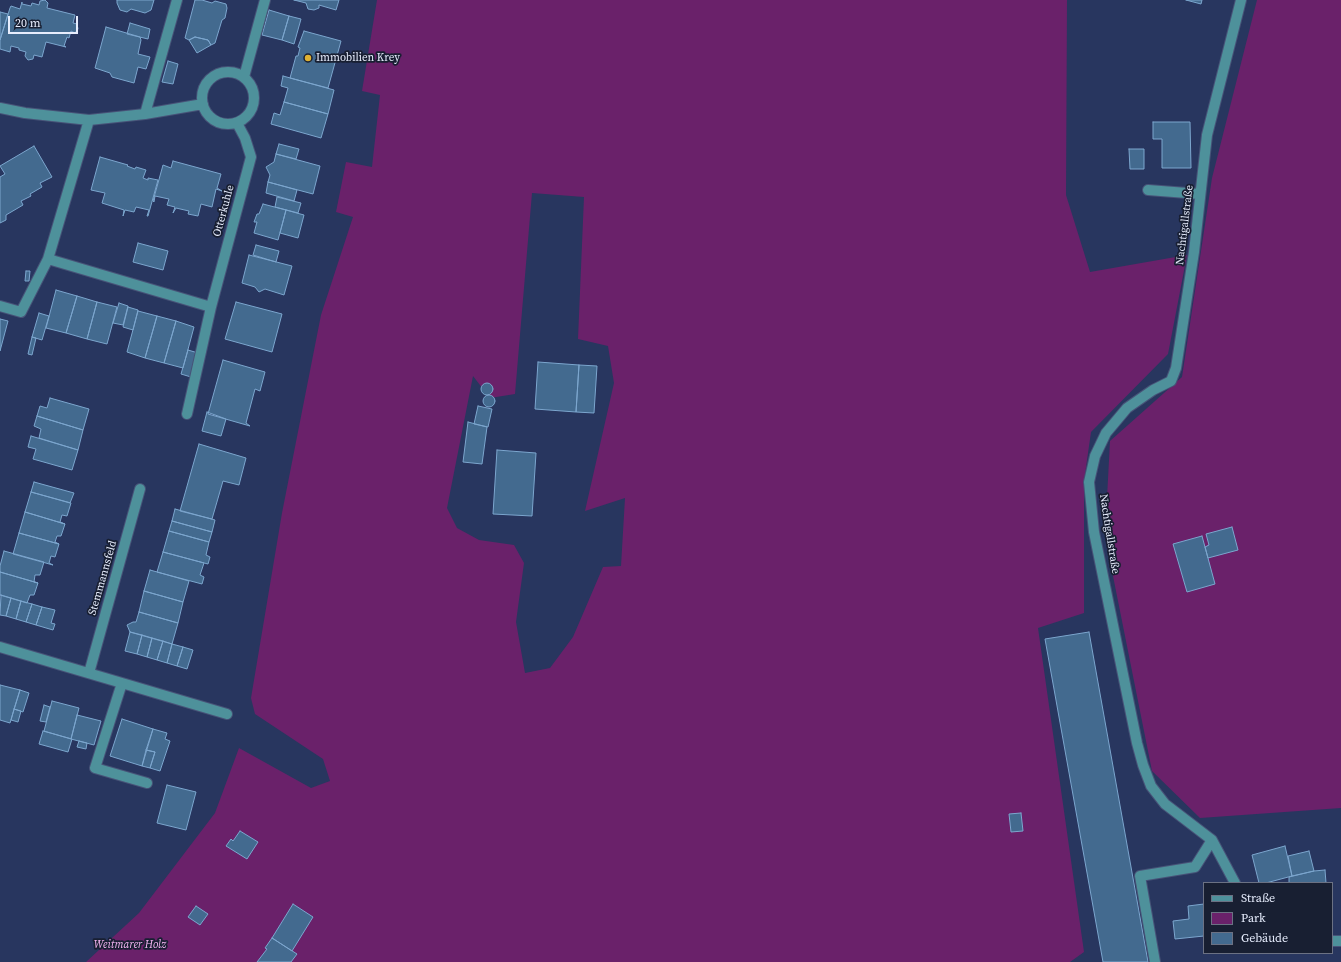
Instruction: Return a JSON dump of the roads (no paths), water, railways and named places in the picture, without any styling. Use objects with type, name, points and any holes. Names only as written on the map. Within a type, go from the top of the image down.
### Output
[{"type":"street","points":[[145,114],[177,0]]},
{"type":"street","points":[[244,77],[265,0]]},
{"type":"street","name":"Nachtigallstraße","points":[[1235,882],[1212,840],[1165,804],[1151,786],[1143,765],[1137,743],[1094,532],[1089,482],[1095,456],[1106,433],[1127,408],[1154,390],[1171,381],[1176,368],[1194,252],[1207,135],[1241,0]]},
{"type":"street","points":[[226,72],[236,73],[244,77],[249,82],[255,98],[250,113],[244,119],[229,124],[216,121],[206,112],[202,104],[202,95],[205,86],[210,79],[218,74],[226,72]]},
{"type":"street","points":[[0,108],[25,113],[89,120],[145,114],[202,104]]},
{"type":"street","points":[[0,306],[21,312],[48,259],[89,120]]},
{"type":"street","name":"Otterkuhle","points":[[187,414],[211,307],[251,157],[245,138],[237,122]]},
{"type":"street","points":[[1148,190],[1200,194]]},
{"type":"street","points":[[48,259],[211,307]]},
{"type":"street","name":"Stemmannsfeld","points":[[88,673],[140,489]]},
{"type":"street","points":[[0,647],[227,714]]},
{"type":"street","points":[[122,683],[95,768],[147,783]]},
{"type":"street","points":[[1155,962],[1140,876],[1194,867],[1212,840]]},
{"type":"place","name":"Immobilien Krey","points":[[308,58]]},
{"type":"park label","name":"Weitmarer Holz","points":[[130,945]]}]
